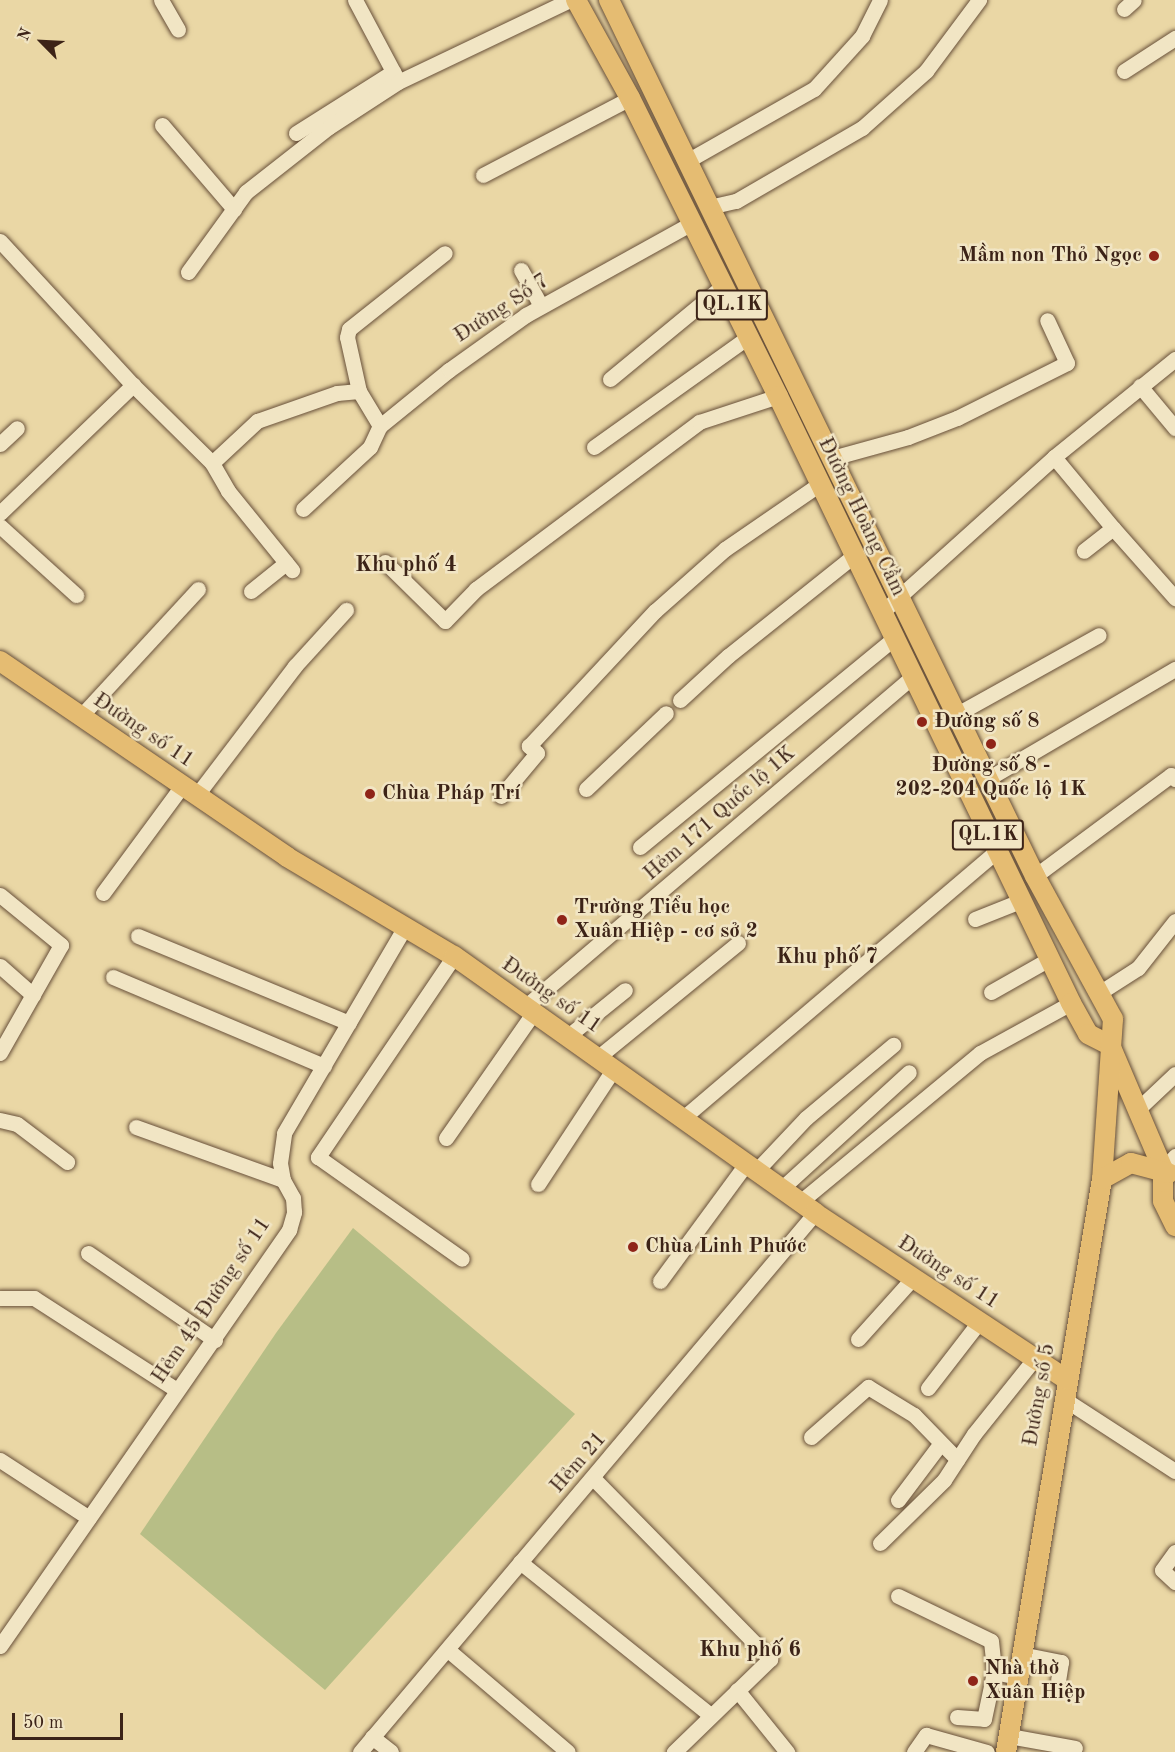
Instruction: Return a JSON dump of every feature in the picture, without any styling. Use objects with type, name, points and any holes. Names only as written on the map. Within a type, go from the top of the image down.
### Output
[{"type":"main road","name":"Đường Hoàng Cầm","points":[[576,0],[630,98],[778,396],[852,557],[1071,1003],[1088,1034],[1110,1045]]},
{"type":"main road","name":"Đường Hoàng Cầm","points":[[609,0],[1035,876],[1113,1020],[1110,1045],[1137,1109],[1171,1167],[1163,1201],[1175,1226]]},
{"type":"main road","name":"Đường số 11","points":[[0,661],[286,857],[454,956],[808,1208],[1034,1359],[1066,1389]]},
{"type":"main road","name":"Đường số 5","points":[[1008,1744],[1021,1654],[1102,1179],[1110,1045]]},
{"type":"main road","points":[[1102,1179],[1131,1163],[1171,1167]]},
{"type":"street","points":[[355,0],[396,77]]},
{"type":"street","points":[[296,134],[396,77],[570,0]]},
{"type":"street","points":[[687,161],[814,88],[862,36],[880,0]]},
{"type":"street","points":[[709,207],[736,201],[862,128],[927,71],[979,0]]},
{"type":"street","points":[[168,2],[178,30]]},
{"type":"street","points":[[1124,71],[1175,38]]},
{"type":"street","points":[[188,272],[246,192],[396,77]]},
{"type":"street","points":[[483,176],[630,98]]},
{"type":"street","points":[[162,125],[234,209]]},
{"type":"street","name":"Đường Số 7","points":[[303,509],[370,447],[381,426],[448,370],[541,306],[692,223]]},
{"type":"street","points":[[3,251],[212,463],[228,491],[289,567],[251,591]]},
{"type":"street","points":[[381,426],[359,391],[347,337],[349,329],[445,253]]},
{"type":"street","points":[[521,270],[541,306]]},
{"type":"street","points":[[610,379],[723,286]]},
{"type":"street","points":[[832,458],[908,437],[957,418],[1067,363],[1047,320]]},
{"type":"street","points":[[594,447],[748,337]]},
{"type":"street","points":[[881,613],[1054,457],[1175,359]]},
{"type":"street","points":[[0,513],[133,385]]},
{"type":"street","points":[[1140,386],[1175,428]]},
{"type":"street","points":[[212,463],[257,421],[337,393],[359,391]]},
{"type":"street","points":[[385,562],[445,621],[477,589],[699,422],[778,396]]},
{"type":"street","points":[[0,444],[17,428]]},
{"type":"street","points":[[1054,457],[1175,598]]},
{"type":"street","points":[[501,796],[537,753],[530,746],[655,610],[725,549],[818,485]]},
{"type":"street","points":[[0,526],[76,595]]},
{"type":"street","points":[[1084,551],[1113,528]]},
{"type":"street","points":[[680,700],[728,656],[852,557]]},
{"type":"street","points":[[80,717],[198,589]]},
{"type":"street","points":[[103,892],[295,666],[346,610]]},
{"type":"street","points":[[957,714],[1099,635]]},
{"type":"street","points":[[640,847],[893,639]]},
{"type":"street","points":[[988,778],[1175,669]]},
{"type":"street","name":"Hẻm 171 Quốc lộ 1K","points":[[446,1138],[530,1009],[912,677]]},
{"type":"street","points":[[586,789],[666,713]]},
{"type":"street","points":[[1035,876],[1174,773]]},
{"type":"street","points":[[683,1118],[996,852]]},
{"type":"street","points":[[0,895],[61,945],[0,1053]]},
{"type":"street","points":[[975,919],[1020,901]]},
{"type":"street","points":[[1099,993],[1138,968],[1175,921]]},
{"type":"street","name":"Hẻm 45 Đường số 11","points":[[0,1646],[177,1390],[215,1340],[289,1230],[293,1198],[283,1180],[281,1149],[284,1133],[405,927]]},
{"type":"street","points":[[138,936],[349,1023]]},
{"type":"street","points":[[597,1058],[738,942]]},
{"type":"street","points":[[454,956],[318,1157],[462,1259]]},
{"type":"street","points":[[991,992],[1049,959]]},
{"type":"street","points":[[0,966],[33,995]]},
{"type":"street","points":[[113,977],[324,1066]]},
{"type":"street","points":[[568,1036],[626,990]]},
{"type":"street","name":"Hẻm 21","points":[[360,1752],[520,1562],[594,1479],[808,1208],[980,1053],[1071,1003]]},
{"type":"street","points":[[660,1281],[751,1168],[893,1045]]},
{"type":"street","points":[[538,1184],[613,1070]]},
{"type":"street","points":[[781,1189],[909,1072]]},
{"type":"street","points":[[1137,1109],[1175,1074]]},
{"type":"street","points":[[0,1120],[17,1124],[67,1162]]},
{"type":"street","points":[[136,1127],[283,1180]]},
{"type":"street","points":[[88,1252],[215,1340]]},
{"type":"street","points":[[858,1340],[912,1279]]},
{"type":"street","points":[[0,1298],[34,1298],[177,1390]]},
{"type":"street","points":[[928,1388],[979,1322]]},
{"type":"street","points":[[880,1543],[944,1480],[957,1459],[1034,1359]]},
{"type":"street","points":[[811,1437],[868,1387],[914,1414],[957,1459]]},
{"type":"street","points":[[1066,1389],[1175,1471]]},
{"type":"street","points":[[898,1500],[941,1443]]},
{"type":"street","points":[[0,1460],[89,1518]]},
{"type":"street","points":[[594,1479],[770,1659],[674,1752]]},
{"type":"street","points":[[1175,1552],[1162,1570],[1175,1582]]},
{"type":"street","points":[[520,1562],[710,1715]]},
{"type":"street","points":[[898,1596],[990,1641],[994,1672],[984,1719],[957,1717]]},
{"type":"street","points":[[448,1650],[568,1752]]},
{"type":"street","points":[[1021,1654],[1061,1662],[1058,1680]]},
{"type":"street","points":[[994,1672],[1018,1677]]},
{"type":"street","points":[[737,1690],[787,1752]]},
{"type":"street","points":[[914,1752],[926,1735],[987,1752]]},
{"type":"street","points":[[372,1737],[391,1752]]},
{"type":"street","points":[[1008,1744],[1075,1748]]},
{"type":"green space","points":[[353,1228],[575,1414],[325,1690],[140,1534],[276,1333]]},
{"type":"place","name":"Mầm non Thỏ Ngọc","points":[[1154,256]]},
{"type":"place","name":"Đường số 8","points":[[922,722]]},
{"type":"place","name":"Đường số 8 - 202-204 Quốc lộ 1K","points":[[991,744]]},
{"type":"place","name":"Chùa Pháp Trí","points":[[370,794]]},
{"type":"place","name":"Trường Tiểu học Xuân Hiệp - cơ sở 2","points":[[562,920]]},
{"type":"place","name":"Chùa Linh Phước","points":[[633,1247]]},
{"type":"place","name":"Nhà thờ Xuân Hiệp","points":[[973,1681]]},
{"type":"district","name":"Khu phố 4","points":[[406,566]]},
{"type":"district","name":"Khu phố 7","points":[[827,958]]},
{"type":"district","name":"Khu phố 6","points":[[750,1651]]}]
